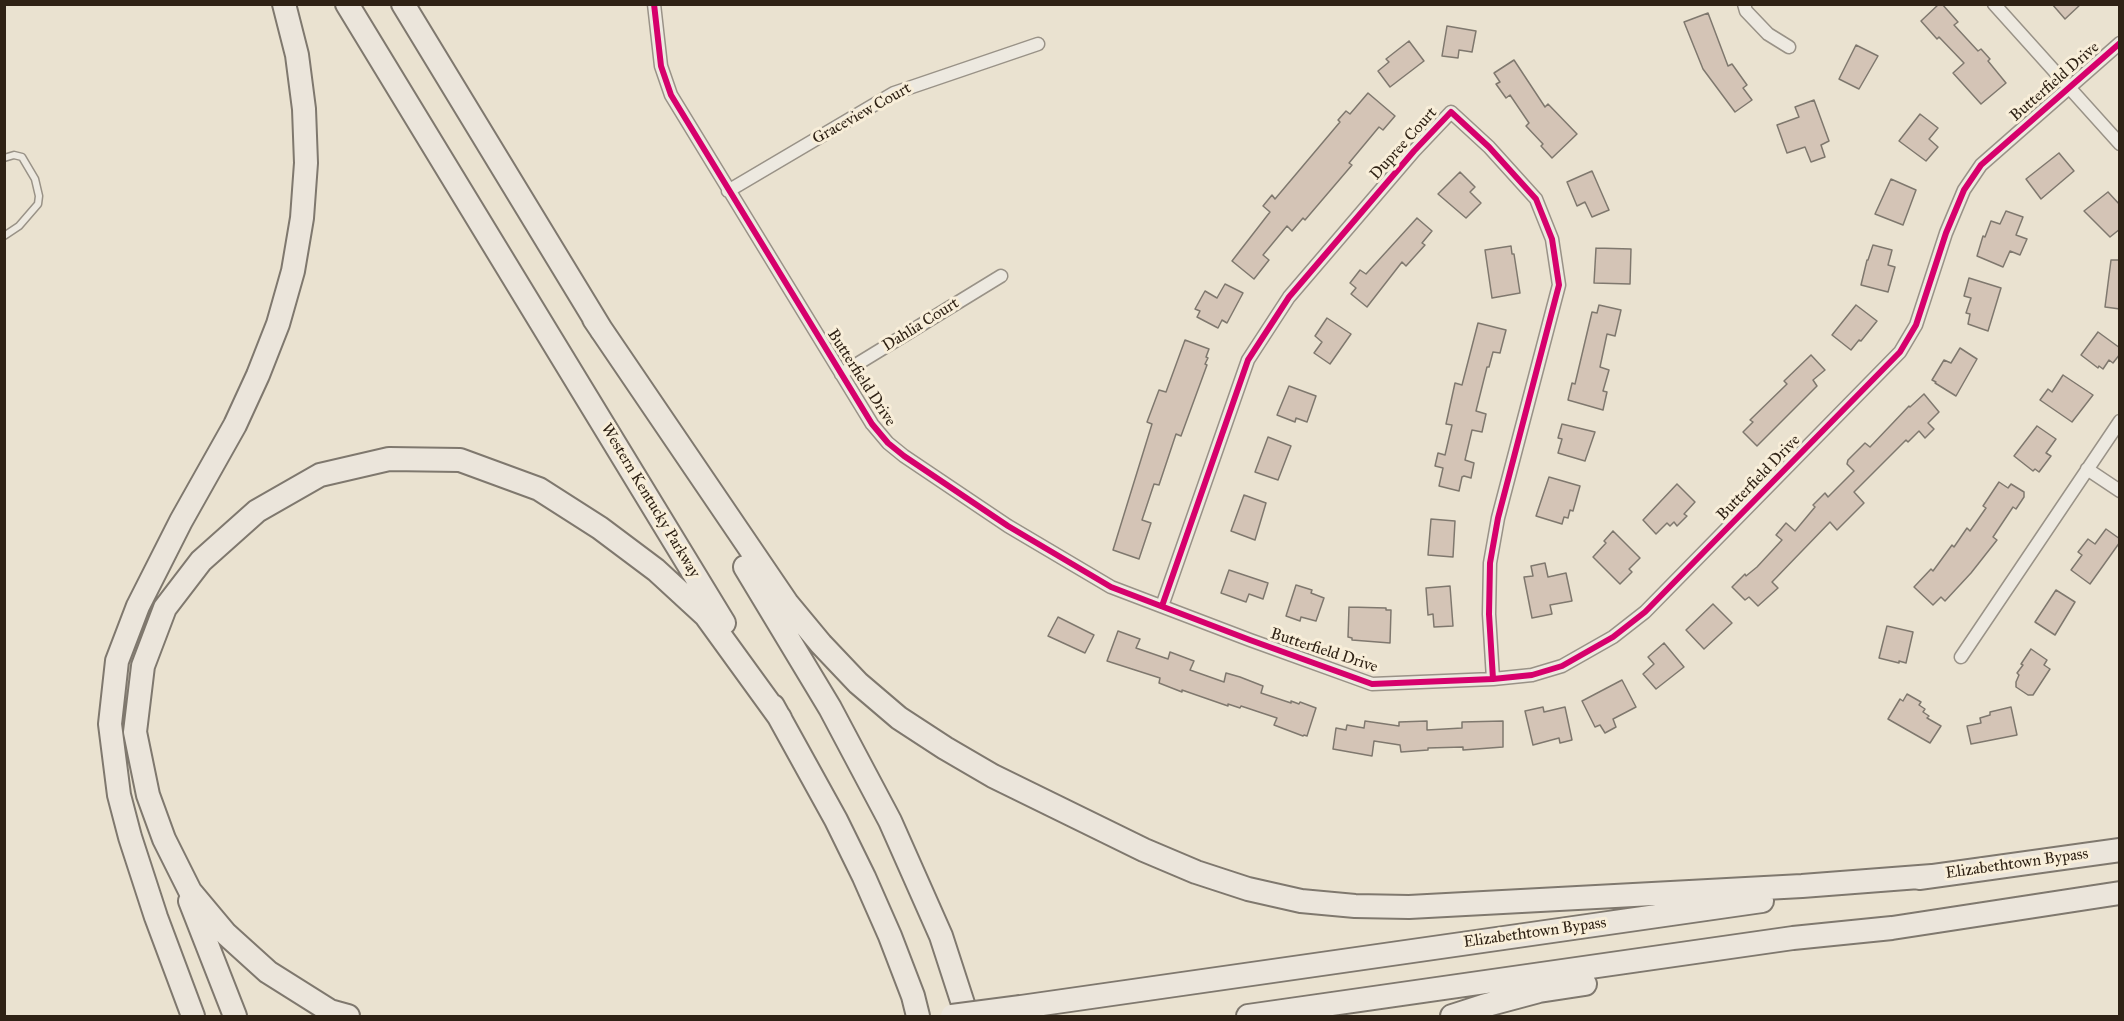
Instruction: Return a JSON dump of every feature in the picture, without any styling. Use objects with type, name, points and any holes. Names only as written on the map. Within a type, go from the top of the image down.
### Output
[{"type":"highway","points":[[193,1017],[156,917],[130,837],[119,795],[110,724],[117,661],[138,606],[253,385],[278,324],[293,271],[303,218],[306,163],[304,109],[297,55],[284,4]]},
{"type":"highway","name":"Western Kentucky Parkway","points":[[347,4],[780,718],[836,820],[864,877],[890,936],[913,996],[918,1017]]},
{"type":"highway","points":[[403,4],[861,764],[899,840],[941,936],[967,1017]]},
{"type":"highway","points":[[594,319],[780,594],[821,644],[858,683],[899,717],[945,748],[1043,801],[1175,863],[1248,889],[1301,901],[1398,907],[1474,905],[1802,886],[1932,876]]},
{"type":"highway","points":[[235,1017],[148,795],[135,732],[143,666],[165,608],[201,561],[257,511],[320,475],[389,459],[460,460],[539,489],[600,528],[656,570],[706,616],[780,718]]},
{"type":"highway","name":"Elizabethtown Bypass","points":[[952,1017],[2120,850]]},
{"type":"highway","points":[[178,870],[190,891],[226,934],[268,972],[330,1011],[348,1017]]},
{"type":"highway","points":[[1452,1017],[1483,1006],[1539,992],[1892,928],[2120,893]]},
{"type":"highway","points":[[1248,1017],[1793,938],[1892,928]]},
{"type":"street","name":"Butterfield Drive","points":[[654,4],[661,66],[666,82],[689,127],[872,424],[904,456],[1008,526],[1112,587],[1372,684],[1493,679],[1532,675],[1562,666],[1613,637],[1645,612],[1900,352],[1916,325],[1946,233],[1964,190],[1981,165],[2120,43]]},
{"type":"street","points":[[1744,4],[1746,11],[1768,34],[1790,47]]},
{"type":"street","points":[[1994,4],[2120,144]]},
{"type":"street","name":"Graceview Court","points":[[728,191],[894,93],[1038,44]]},
{"type":"street","name":"Dupree Court","points":[[1162,606],[1248,360],[1289,297],[1450,111],[1489,147],[1536,199],[1552,238],[1559,285],[1498,518],[1490,562],[1489,614],[1493,679]]},
{"type":"street","name":"Dahlia Court","points":[[841,374],[1001,276]]},
{"type":"street","points":[[1961,657],[2120,421]]},
{"type":"street","points":[[2087,469],[2120,491]]},
{"type":"lane","points":[[4,158],[14,155],[22,157],[35,179],[39,196],[38,204],[19,226],[4,236]]},
{"type":"building","points":[[1939,4],[1942,4],[1958,22],[1954,25],[1978,51],[1981,49],[1990,59],[1988,61],[2006,83],[1981,104],[1953,73],[1964,63],[1921,21]]},
{"type":"building","points":[[2052,4],[2081,4],[2065,19]]},
{"type":"building","points":[[1708,13],[1728,66],[1732,64],[1747,85],[1743,88],[1752,100],[1735,112],[1703,69],[1684,22]]},
{"type":"building","points":[[1447,26],[1476,31],[1472,52],[1459,50],[1458,58],[1442,56]]},
{"type":"building","points":[[1409,41],[1424,61],[1390,87],[1378,71],[1389,62],[1386,59]]},
{"type":"building","points":[[1856,45],[1878,56],[1859,89],[1839,79]]},
{"type":"building","points":[[1514,60],[1545,107],[1548,104],[1577,134],[1552,158],[1541,146],[1543,144],[1526,126],[1529,123],[1510,95],[1506,98],[1496,84],[1500,82],[1494,73]]},
{"type":"building","points":[[1368,93],[1395,116],[1383,130],[1379,127],[1349,163],[1352,165],[1305,220],[1303,218],[1292,231],[1287,226],[1263,255],[1269,260],[1254,279],[1232,261],[1270,212],[1263,206],[1272,195],[1275,199],[1340,122],[1338,120],[1346,111],[1350,114]]},
{"type":"building","points":[[1814,100],[1829,141],[1821,145],[1825,157],[1811,162],[1805,147],[1787,153],[1777,125],[1799,117],[1795,107]]},
{"type":"building","points":[[1920,114],[1938,128],[1929,139],[1938,147],[1926,161],[1899,141]]},
{"type":"building","points":[[2059,153],[2074,171],[2041,199],[2026,179]]},
{"type":"building","points":[[1592,171],[1609,210],[1592,217],[1585,202],[1577,206],[1567,182]]},
{"type":"building","points":[[1460,172],[1475,187],[1470,192],[1481,203],[1466,218],[1438,194]]},
{"type":"building","points":[[1891,179],[1916,190],[1903,225],[1875,214]]},
{"type":"building","points":[[2108,192],[2120,205],[2120,229],[2110,237],[2084,211]]},
{"type":"building","points":[[2006,211],[2023,217],[2016,235],[2027,239],[2020,255],[2010,251],[2003,267],[1977,256],[1983,236],[1985,237],[1991,221],[2000,224]]},
{"type":"building","points":[[1417,218],[1432,231],[1422,243],[1425,245],[1406,266],[1402,262],[1367,307],[1351,294],[1356,288],[1350,283],[1360,270],[1366,274]]},
{"type":"building","points":[[1873,245],[1892,250],[1888,265],[1895,267],[1888,292],[1861,285]]},
{"type":"building","points":[[1511,246],[1520,293],[1492,298],[1485,250]]},
{"type":"building","points":[[1596,248],[1631,249],[1630,284],[1594,283]]},
{"type":"building","points":[[2111,260],[2120,260],[2120,309],[2105,307]]},
{"type":"building","points":[[1969,278],[2001,288],[1988,331],[1968,324],[1970,314],[1966,313],[1971,298],[1964,296]]},
{"type":"building","points":[[1225,284],[1243,293],[1227,323],[1222,320],[1218,328],[1197,317],[1200,311],[1195,309],[1205,291],[1217,298]]},
{"type":"building","points":[[1599,305],[1621,310],[1615,336],[1607,334],[1600,367],[1609,370],[1603,391],[1607,392],[1603,410],[1568,400],[1572,383],[1575,384],[1592,312],[1597,313]]},
{"type":"building","points":[[1856,305],[1877,321],[1851,350],[1832,335]]},
{"type":"building","points":[[1327,318],[1351,334],[1330,364],[1314,353],[1322,342],[1315,336]]},
{"type":"building","points":[[1478,323],[1506,330],[1500,353],[1493,352],[1489,367],[1487,367],[1476,411],[1486,414],[1482,432],[1472,430],[1465,460],[1474,463],[1471,478],[1462,477],[1459,491],[1439,486],[1443,468],[1435,466],[1438,453],[1445,455],[1452,425],[1446,424],[1455,383],[1462,385]]},
{"type":"building","points":[[2098,332],[2120,348],[2120,354],[2113,363],[2109,360],[2103,369],[2099,366],[2098,368],[2081,355]]},
{"type":"building","points":[[1185,340],[1209,349],[1205,364],[1207,365],[1181,436],[1176,434],[1159,485],[1154,484],[1142,520],[1151,523],[1139,559],[1113,550],[1152,424],[1147,422],[1159,390],[1166,392]]},
{"type":"building","points":[[1960,348],[1977,359],[1956,396],[1932,380],[1944,360],[1951,363]]},
{"type":"building","points":[[1811,355],[1825,370],[1813,380],[1817,386],[1757,446],[1743,432],[1753,422],[1750,420],[1787,384],[1784,381]]},
{"type":"building","points":[[2063,375],[2093,395],[2072,422],[2040,400],[2048,389],[2052,392]]},
{"type":"building","points":[[1289,386],[1316,396],[1307,422],[1296,418],[1295,422],[1277,415]]},
{"type":"building","points":[[1924,394],[1939,412],[1928,423],[1934,429],[1925,438],[1919,431],[1908,442],[1906,440],[1854,492],[1864,503],[1837,530],[1830,522],[1772,582],[1778,588],[1758,606],[1749,597],[1745,600],[1732,587],[1745,574],[1746,576],[1757,567],[1782,540],[1776,535],[1786,523],[1795,531],[1815,507],[1813,505],[1825,493],[1828,497],[1854,471],[1847,464],[1848,460],[1865,443],[1870,447],[1909,406]]},
{"type":"building","points":[[1562,424],[1595,432],[1585,461],[1558,453],[1562,439],[1558,438]]},
{"type":"building","points":[[2037,426],[2056,439],[2046,453],[2051,456],[2039,472],[2035,469],[2033,471],[2014,456]]},
{"type":"building","points":[[1268,437],[1291,446],[1278,480],[1255,472]]},
{"type":"building","points":[[1549,477],[1580,486],[1573,511],[1570,510],[1568,518],[1564,517],[1562,524],[1536,516]]},
{"type":"building","points":[[1999,482],[2008,488],[2011,484],[2024,492],[2024,497],[2016,509],[2013,507],[1993,537],[1997,540],[1971,573],[1945,601],[1941,597],[1933,605],[1914,587],[1931,569],[1933,571],[1967,528],[1970,531],[1986,508],[1983,506]]},
{"type":"building","points":[[1677,484],[1695,502],[1684,514],[1687,516],[1677,526],[1674,522],[1670,526],[1667,523],[1656,534],[1643,520]]},
{"type":"building","points":[[1244,495],[1266,503],[1255,540],[1231,531]]},
{"type":"building","points":[[1431,519],[1455,521],[1453,557],[1428,555]]},
{"type":"building","points":[[2106,529],[2120,539],[2120,542],[2090,584],[2071,570],[2082,555],[2078,552],[2088,539],[2095,544]]},
{"type":"building","points":[[1613,531],[1640,558],[1629,569],[1632,572],[1620,584],[1593,557]]},
{"type":"building","points":[[1545,563],[1548,577],[1566,573],[1572,601],[1550,605],[1552,614],[1532,618],[1524,577],[1533,576],[1531,566]]},
{"type":"building","points":[[1229,570],[1268,583],[1263,599],[1249,594],[1246,602],[1221,593]]},
{"type":"building","points":[[1296,585],[1312,590],[1311,593],[1324,598],[1316,621],[1301,617],[1300,621],[1286,616]]},
{"type":"building","points":[[1450,586],[1453,626],[1434,627],[1433,614],[1428,615],[1426,588]]},
{"type":"building","points":[[2056,590],[2075,602],[2055,635],[2035,622]]},
{"type":"building","points":[[1713,604],[1732,623],[1704,649],[1686,630]]},
{"type":"building","points":[[1349,607],[1391,610],[1390,643],[1352,640],[1348,637]]},
{"type":"building","points":[[1058,617],[1094,635],[1085,653],[1048,636]]},
{"type":"building","points":[[1887,626],[1913,632],[1906,663],[1879,658]]},
{"type":"building","points":[[1118,631],[1140,639],[1136,648],[1168,659],[1170,652],[1194,661],[1190,670],[1224,682],[1226,673],[1240,677],[1263,686],[1261,693],[1316,708],[1307,736],[1274,725],[1277,718],[1241,706],[1240,708],[1228,704],[1228,706],[1182,690],[1182,692],[1159,683],[1160,678],[1107,661]]},
{"type":"building","points":[[1664,643],[1684,667],[1656,689],[1643,674],[1654,664],[1648,657]]},
{"type":"building","points":[[2031,649],[2047,660],[2044,665],[2050,669],[2033,695],[2028,695],[2016,687],[2016,682],[2019,675],[2017,673],[2023,665],[2021,664]]},
{"type":"building","points":[[1622,680],[1636,707],[1613,719],[1616,727],[1605,733],[1600,725],[1595,727],[1582,701]]},
{"type":"building","points":[[1907,694],[1921,702],[1919,705],[1925,709],[1923,712],[1929,716],[1927,718],[1941,726],[1930,743],[1888,719],[1900,699],[1903,701]]},
{"type":"building","points":[[1543,707],[1544,712],[1565,707],[1572,740],[1560,743],[1559,738],[1533,745],[1525,711]]},
{"type":"building","points":[[2011,707],[2017,735],[1971,744],[1967,726],[1981,723],[1980,718],[1990,715],[1990,712]]},
{"type":"building","points":[[1365,721],[1399,726],[1399,722],[1427,721],[1427,730],[1462,728],[1462,722],[1503,721],[1503,747],[1463,750],[1463,747],[1428,748],[1428,750],[1401,752],[1400,745],[1374,741],[1372,756],[1333,749],[1336,728],[1346,730],[1347,725],[1364,728]]},
{"type":"cycle path","points":[[654,4],[661,66],[671,95],[872,424],[888,443],[1008,526],[1111,587],[1372,684],[1493,679],[1532,675],[1562,666],[1613,637],[1645,612],[1900,352],[1916,325],[1946,233],[1964,190],[1981,165],[2120,43]]},
{"type":"cycle path","points":[[1162,606],[1248,360],[1289,297],[1414,151],[1451,112],[1489,147],[1536,199],[1552,239],[1559,285],[1498,518],[1490,563],[1489,614],[1493,679]]}]
